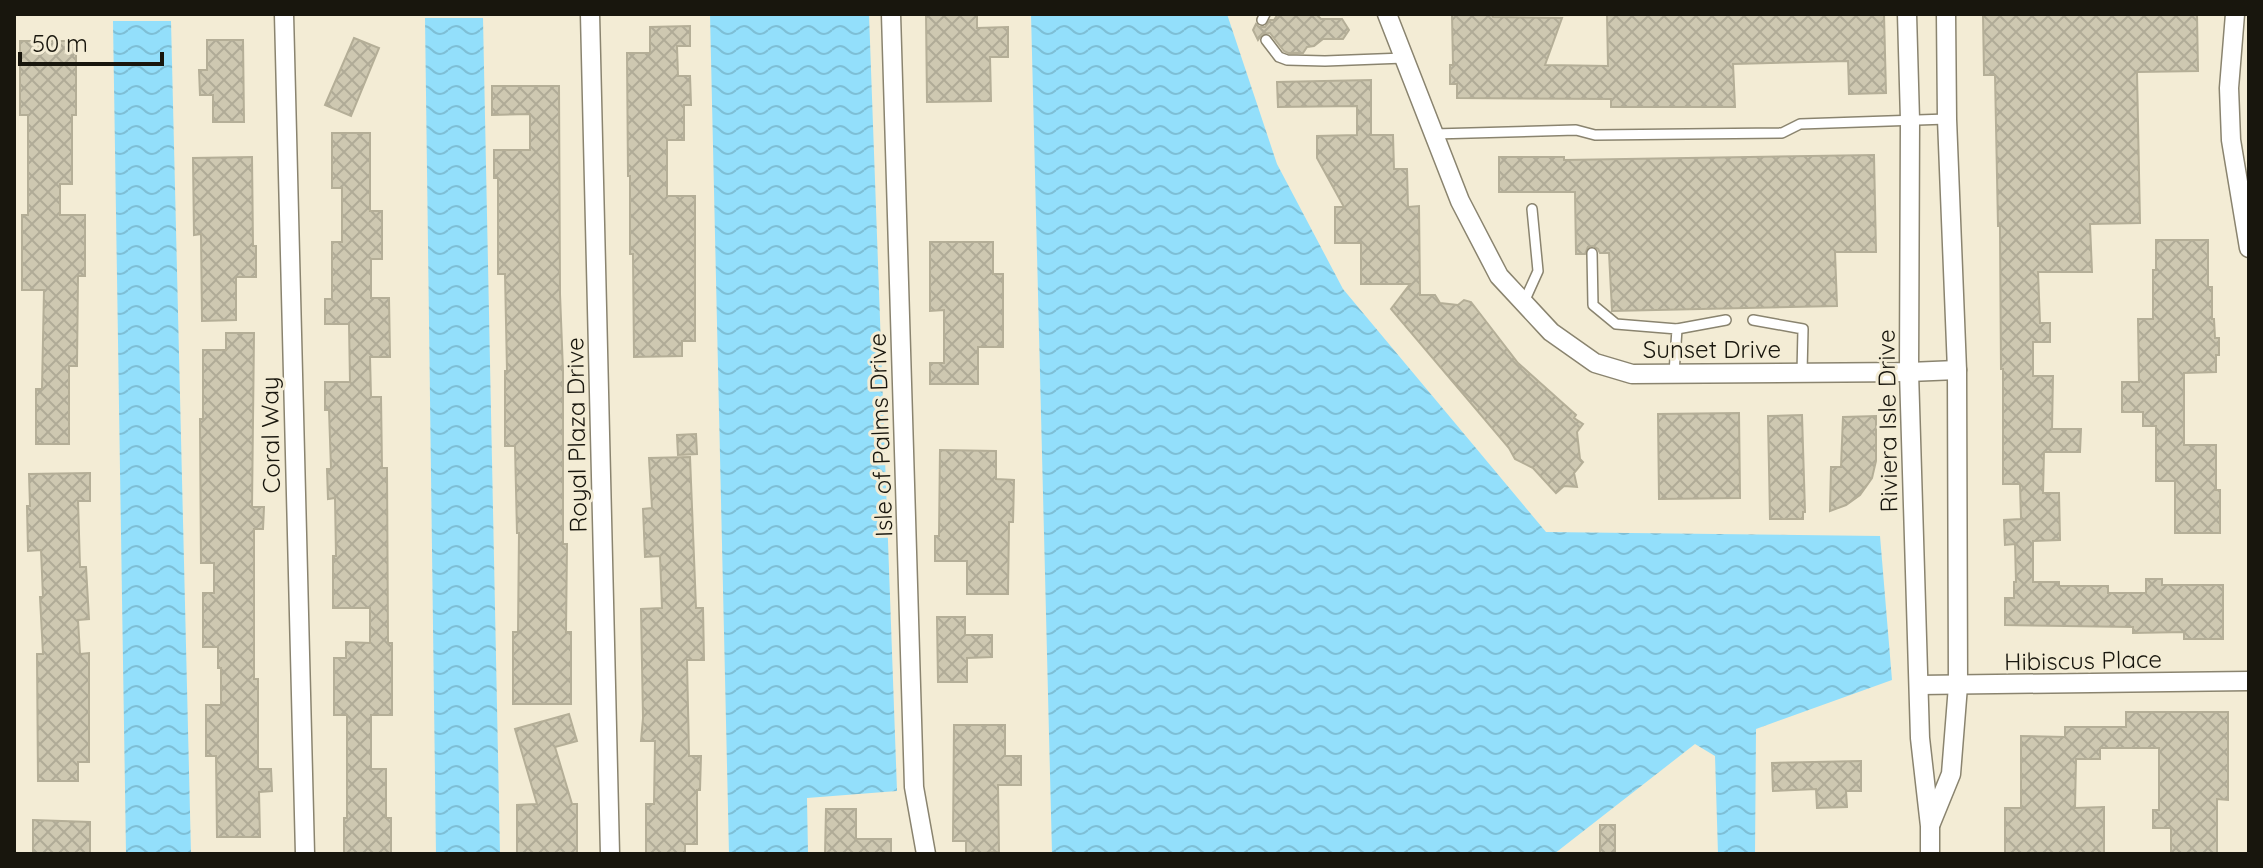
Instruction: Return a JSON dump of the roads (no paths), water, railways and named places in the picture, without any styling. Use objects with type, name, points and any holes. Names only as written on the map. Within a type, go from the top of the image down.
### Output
[{"type":"street","name":"Coral Way","points":[[284,14],[305,854]]},
{"type":"street","name":"Royal Plaza Drive","points":[[590,14],[610,854]]},
{"type":"street","name":"Isle of Palms Drive","points":[[891,14],[914,787],[926,854]]},
{"type":"street","name":"Riviera Isle Drive","points":[[1907,14],[1910,120],[1909,372],[1920,738],[1930,826],[1930,854]]},
{"type":"street","points":[[2235,14],[2229,88],[2231,140],[2249,248]]},
{"type":"street","name":"Sunset Drive","points":[[1394,16],[1404,58],[1460,201],[1499,276],[1551,332],[1595,363],[1632,374],[1957,370]]},
{"type":"street","name":"Riviera Isle Drive","points":[[1930,826],[1951,774],[1958,686],[1957,370],[1946,20]]},
{"type":"street","name":"Hibiscus Place","points":[[1919,685],[2249,681]]},
{"type":"lane","points":[[1266,40],[1279,57],[1287,60],[1404,58]]},
{"type":"lane","points":[[1434,134],[1576,130],[1595,135],[1782,133],[1800,124],[1947,119]]},
{"type":"lane","points":[[1524,302],[1538,271],[1532,209]]},
{"type":"lane","points":[[1592,253],[1593,305],[1616,324],[1677,329],[1726,320]]},
{"type":"lane","points":[[1753,320],[1803,329],[1802,373]]},
{"type":"lane","points":[[1674,373],[1677,329]]},
{"type":"water","points":[[710,14],[869,14],[897,791],[807,798],[808,854],[729,854]]},
{"type":"water","points":[[1031,14],[1227,14],[1277,164],[1343,289],[1546,532],[1880,536],[1892,680],[1756,729],[1755,854],[1718,854],[1715,756],[1695,744],[1554,854],[1052,854]]},
{"type":"water","points":[[425,18],[483,18],[500,854],[436,854]]},
{"type":"water","points":[[113,21],[171,21],[191,854],[126,854]]}]
